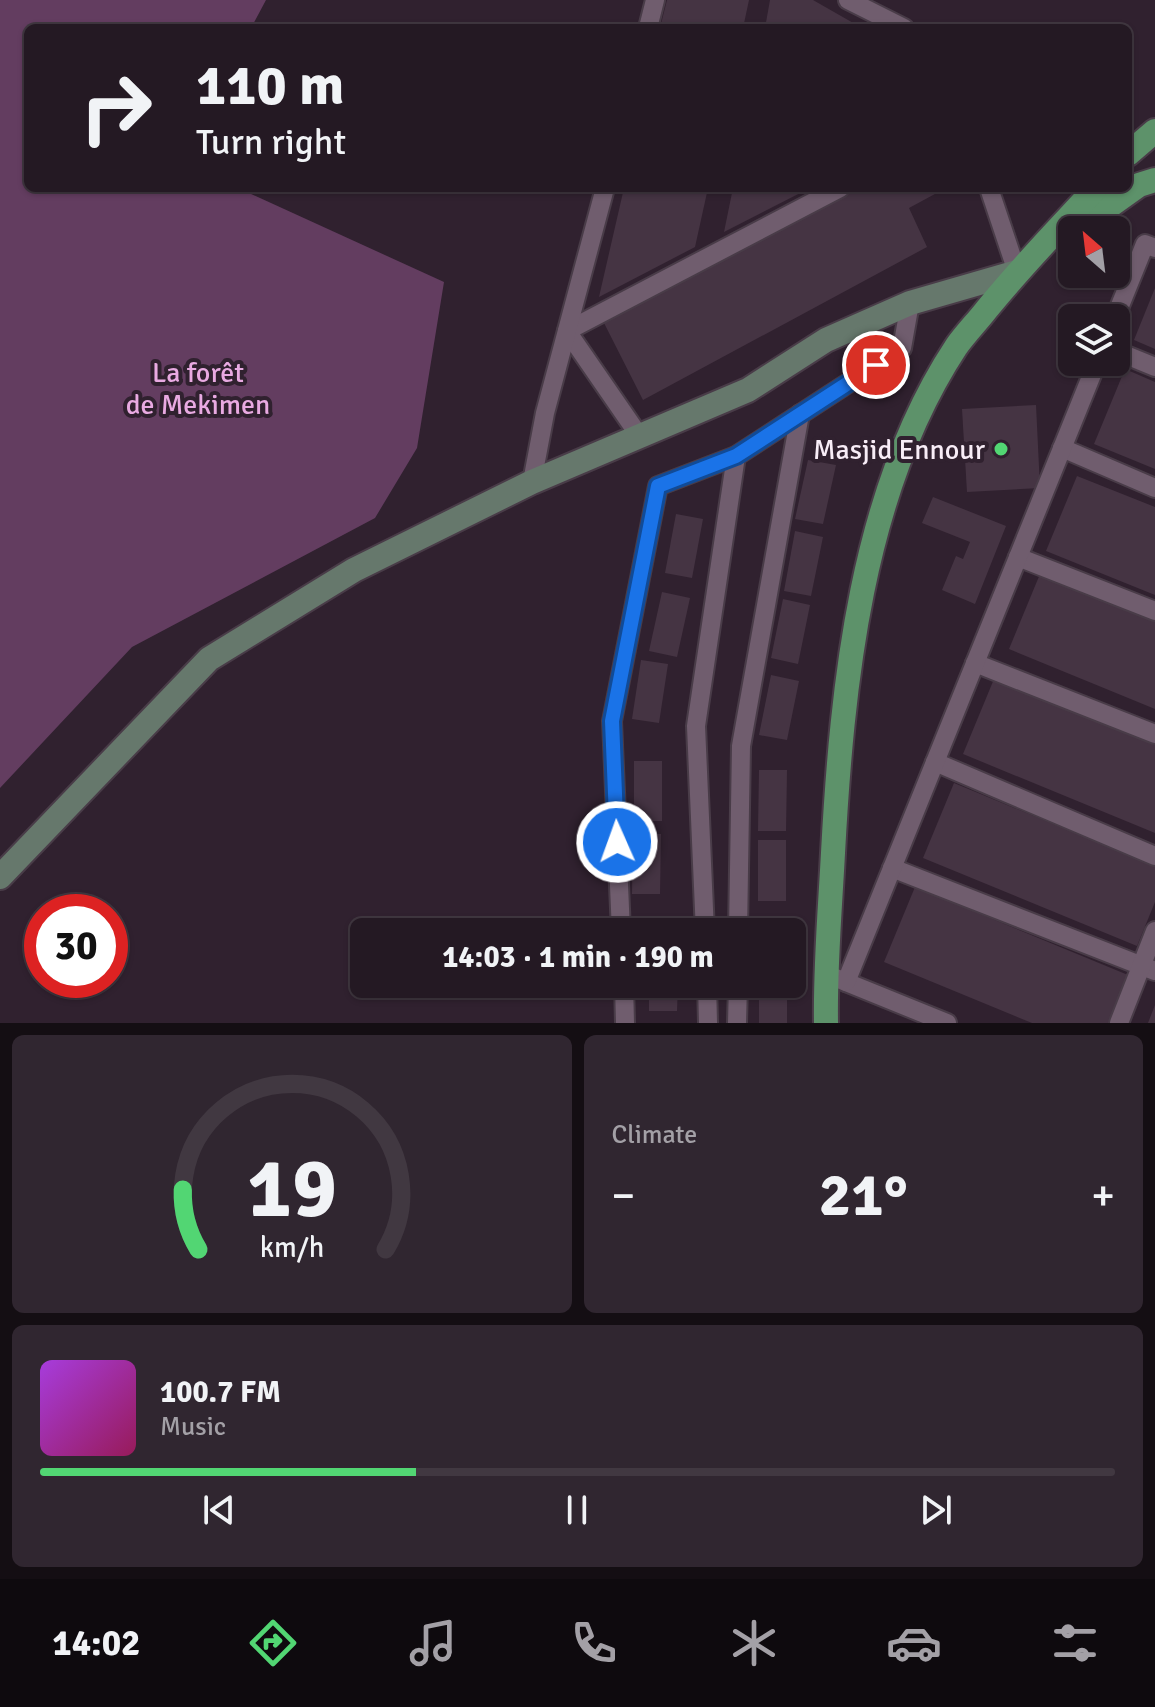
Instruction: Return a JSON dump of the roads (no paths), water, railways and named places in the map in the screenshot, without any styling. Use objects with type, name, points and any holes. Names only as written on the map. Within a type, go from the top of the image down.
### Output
[{"type":"main road","points":[[1132,151],[1155,131]]},
{"type":"main road","points":[[1132,190],[1155,180]]},
{"type":"main road","points":[[826,1023],[836,978],[837,766],[855,621],[884,505],[912,429],[956,347],[1017,272],[1092,192]]},
{"type":"main road","points":[[1095,216],[1129,192]]},
{"type":"main road","points":[[1017,272],[1058,243]]},
{"type":"street","points":[[649,24],[655,0]]},
{"type":"street","points":[[848,0],[896,24]]},
{"type":"street","points":[[532,482],[545,413],[604,192]]},
{"type":"street","points":[[567,331],[832,192]]},
{"type":"street","points":[[0,877],[209,659],[354,570],[532,482],[748,390],[826,340],[910,303],[1017,272],[990,192]]},
{"type":"street","points":[[1121,304],[1145,244],[1155,248]]},
{"type":"street","points":[[620,918],[612,721],[658,486],[736,456],[902,348],[910,303]]},
{"type":"street","points":[[567,331],[640,437]]},
{"type":"street","points":[[1130,357],[1155,367]]},
{"type":"street","points":[[947,1023],[836,978],[892,868],[1091,376]]},
{"type":"street","points":[[738,918],[741,746],[800,414]]},
{"type":"street","points":[[1062,448],[1155,488]]},
{"type":"street","points":[[704,918],[696,726],[736,456]]},
{"type":"street","points":[[1018,557],[1155,611]]},
{"type":"street","points":[[975,663],[1155,734]]},
{"type":"street","points":[[935,762],[1155,856]]},
{"type":"street","points":[[892,868],[1148,968]]},
{"type":"street","points":[[1119,1023],[1148,968],[1155,931]]},
{"type":"street","points":[[624,998],[625,1023]]},
{"type":"street","points":[[707,998],[708,1023]]},
{"type":"street","points":[[737,1023],[738,998]]},
{"type":"place","name":"Masjid Ennour","points":[[1001,449]]},
{"type":"park label","name":"La forêt de Mekimen","points":[[198,388]]}]
